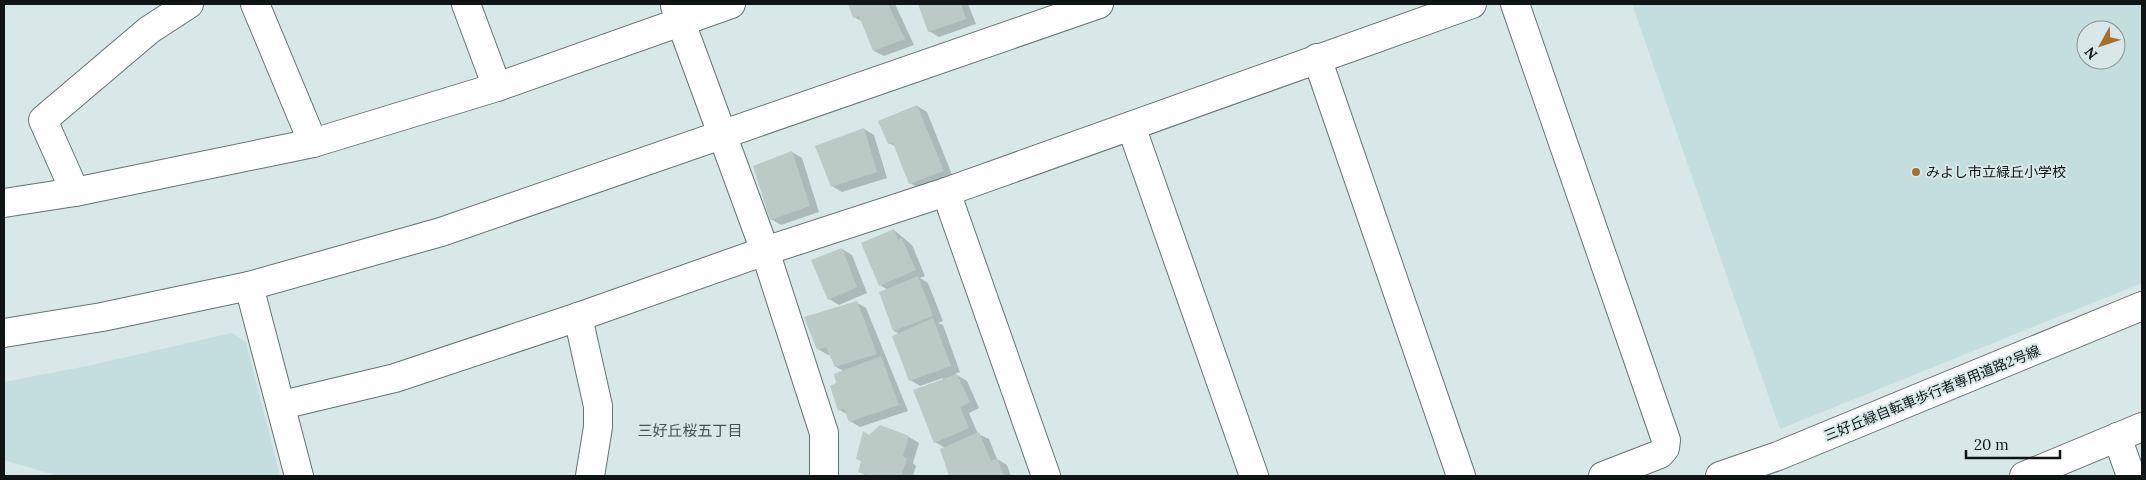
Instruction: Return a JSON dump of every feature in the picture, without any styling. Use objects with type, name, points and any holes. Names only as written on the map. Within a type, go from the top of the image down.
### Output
[{"type":"street","points":[[75,192],[43,120],[149,30],[189,4]]},
{"type":"street","points":[[255,4],[313,143]]},
{"type":"street","points":[[466,4],[497,87]]},
{"type":"street","points":[[4,203],[75,192],[313,143],[497,87],[678,13],[731,4]]},
{"type":"street","points":[[4,333],[102,317],[249,286],[441,232],[1099,4]]},
{"type":"street","points":[[282,405],[394,378],[578,317],[765,251],[946,192],[1472,4]]},
{"type":"street","points":[[1515,4],[1666,440],[1665,448],[1660,454],[1603,476]]},
{"type":"street","points":[[678,13],[724,134],[765,251],[824,433],[826,476]]},
{"type":"street","points":[[1317,58],[1461,476]]},
{"type":"street","points":[[1131,126],[1254,476]]},
{"type":"street","points":[[946,192],[1046,476]]},
{"type":"street","points":[[249,286],[282,405],[299,476]]},
{"type":"street","name":"三好丘緑自転車歩行者専用道路2号線","points":[[1720,476],[1778,456],[2142,306]]},
{"type":"street","points":[[578,317],[598,406],[598,428],[590,476]]},
{"type":"street","points":[[2024,476],[2142,427]]},
{"type":"street","points":[[2117,437],[2131,476]]},
{"type":"shaded area","name":"みよし市立緑丘小学校","points":[[1632,4],[2142,4],[2142,283],[1780,429]]},
{"type":"shaded area","points":[[232,333],[246,342],[280,476],[58,476],[4,460],[4,382],[87,366]]},
{"type":"building","points":[[848,4],[888,4],[905,39],[873,51],[859,16],[853,18]]},
{"type":"building","points":[[918,4],[961,4],[966,19],[928,32]]},
{"type":"building","points":[[917,105],[944,171],[909,184],[893,143],[888,144],[878,121]]},
{"type":"building","points":[[864,128],[877,172],[831,187],[815,146]]},
{"type":"building","points":[[792,151],[810,206],[770,220],[753,166]]},
{"type":"building","points":[[894,229],[898,240],[902,238],[916,270],[879,286],[861,243]]},
{"type":"building","points":[[842,248],[857,287],[828,300],[811,260]]},
{"type":"building","points":[[918,276],[933,316],[893,331],[879,292]]},
{"type":"building","points":[[857,301],[877,354],[835,367],[826,347],[817,350],[804,317]]},
{"type":"building","points":[[933,318],[951,366],[909,381],[892,336]]},
{"type":"building","points":[[881,356],[899,405],[849,422],[844,408],[838,411],[830,386],[836,383],[834,374]]},
{"type":"building","points":[[957,374],[970,402],[960,407],[969,428],[934,443],[913,390]]},
{"type":"building","points":[[880,425],[909,436],[903,456],[907,459],[901,476],[872,476],[858,472],[861,461],[856,459],[863,431],[869,435]]},
{"type":"building","points":[[979,432],[991,461],[997,458],[1004,476],[949,476],[940,449]]},
{"type":"place","name":"みよし市立緑丘小学校","points":[[1916,172]]},
{"type":"district","name":"三好丘桜五丁目","points":[[690,431]]}]
